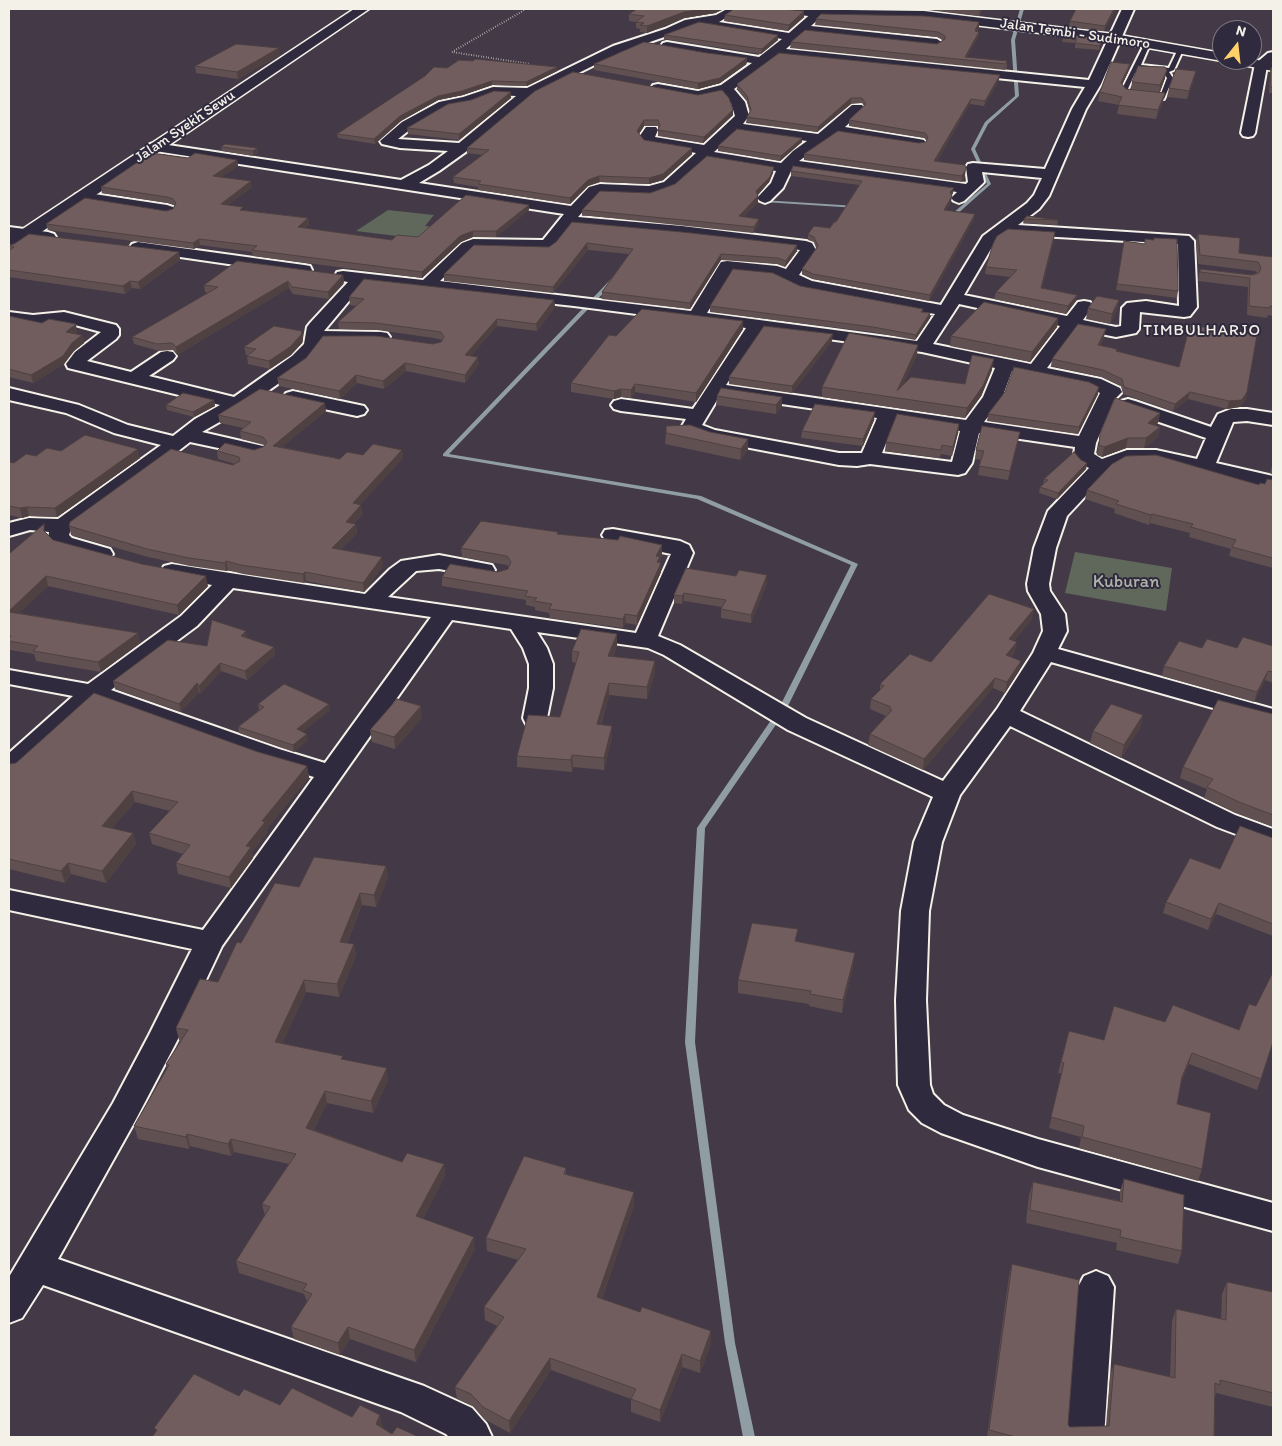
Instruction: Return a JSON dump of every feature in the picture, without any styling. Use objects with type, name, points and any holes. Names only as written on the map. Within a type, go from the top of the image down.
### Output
[{"type":"street","name":"Jalam Syekh Sewu","points":[[16,236],[82,197],[362,9]]},
{"type":"street","points":[[403,185],[434,168],[462,148],[528,92],[638,41],[699,22],[719,18],[735,9]]},
{"type":"street","name":"Jalan Tembi - Sudimoro","points":[[779,9],[818,14],[913,14],[1114,38],[1212,56]]},
{"type":"street","points":[[922,347],[989,239],[1033,206],[1041,196],[1079,109],[1094,84],[1128,9]]},
{"type":"street","points":[[645,86],[698,95],[726,88],[775,52],[818,14]]},
{"type":"street","points":[[699,22],[797,33],[937,43]]},
{"type":"street","points":[[638,41],[707,53],[764,60]]},
{"type":"street","points":[[775,52],[1094,84]]},
{"type":"street","points":[[1248,133],[1267,66],[1273,56]]},
{"type":"street","points":[[571,72],[590,75]]},
{"type":"street","points":[[427,285],[472,244],[544,246],[551,243],[594,190],[650,191],[664,188],[733,126],[742,114],[738,102],[726,88]]},
{"type":"street","points":[[462,148],[400,144],[387,141],[407,125],[449,103],[466,101],[493,91],[528,92]]},
{"type":"street","points":[[766,198],[778,185],[787,166],[798,154],[834,129],[857,108]]},
{"type":"street","points":[[733,126],[819,138]]},
{"type":"street","points":[[834,129],[919,143]]},
{"type":"street","points":[[651,130],[646,137],[650,141],[704,152],[787,166],[970,189]]},
{"type":"street","points":[[155,147],[403,185],[572,216],[656,229],[806,246],[808,250],[790,276]]},
{"type":"street","points":[[955,202],[976,182],[973,167],[1052,174]]},
{"type":"street","points":[[82,197],[168,210]]},
{"type":"street","points":[[696,316],[727,266],[777,272],[790,276],[806,285],[825,290],[949,304],[1123,332],[1130,329],[1131,308],[1133,307],[1146,306],[1186,311],[1188,307],[1186,241],[1178,238],[1000,229]]},
{"type":"street","points":[[16,236],[64,239]]},
{"type":"street","points":[[120,245],[360,278],[574,301],[758,324],[922,347],[1036,370],[1104,386],[1113,392],[1106,397],[1086,442],[1084,455],[1085,458],[1102,467]]},
{"type":"street","points":[[1188,270],[1206,272]]},
{"type":"street","points":[[118,558],[64,543],[59,539],[58,534],[62,526],[178,446],[202,423],[237,404],[299,360],[313,346],[316,327],[360,278]]},
{"type":"street","points":[[1036,370],[1084,306]]},
{"type":"street","points":[[9,317],[33,320],[64,317],[108,328],[111,331],[110,335],[81,356],[75,364],[237,404]]},
{"type":"street","points":[[758,324],[698,415],[692,426],[695,431],[839,459],[857,460],[870,458],[958,469],[962,463],[971,427],[992,398],[1006,364]]},
{"type":"street","points":[[314,336],[396,339]]},
{"type":"street","points":[[134,378],[167,356]]},
{"type":"street","points":[[258,389],[357,410]]},
{"type":"street","points":[[714,389],[888,416],[1086,442]]},
{"type":"street","points":[[9,394],[72,409],[121,429],[178,446],[256,450]]},
{"type":"street","points":[[1106,397],[1217,436]]},
{"type":"street","points":[[621,405],[698,415]]},
{"type":"street","points":[[1204,467],[1225,418],[1231,415],[1247,415],[1273,419]]},
{"type":"street","points":[[870,458],[888,416]]},
{"type":"street","points":[[1273,482],[1156,456],[1142,455],[1117,459],[1102,467],[1056,516],[1045,548],[1038,584],[1039,591],[1056,622],[1055,631],[1045,653],[1006,714],[948,793],[928,842],[915,911],[911,1000],[914,1085],[920,1101],[933,1114],[952,1124],[1038,1153],[1273,1217]]},
{"type":"street","points":[[9,530],[29,524],[62,526]]},
{"type":"street","points":[[613,535],[672,546],[681,550],[682,553],[644,641]]},
{"type":"street","points":[[371,600],[408,566],[439,562],[499,572]]},
{"type":"street","points":[[154,567],[228,581],[371,600],[644,641],[672,650],[797,724],[948,793]]},
{"type":"street","points":[[9,767],[61,718],[189,620],[211,601],[228,581]]},
{"type":"street","points":[[9,1308],[35,1267],[124,1112],[164,1037],[210,942],[446,612]]},
{"type":"street","points":[[519,622],[535,648],[541,664],[541,688],[535,718]]},
{"type":"street","points":[[1045,653],[1273,717]]},
{"type":"street","points":[[9,677],[93,692],[270,755],[330,773]]},
{"type":"street","points":[[1006,714],[1226,821],[1273,839]]},
{"type":"street","points":[[9,900],[210,942]]},
{"type":"street","points":[[35,1267],[411,1398],[436,1408],[459,1422],[473,1437]]},
{"type":"street","points":[[1086,1437],[1096,1287]]},
{"type":"lane","points":[[1147,44],[1124,92],[1126,94],[1162,98],[1170,78],[1165,70]]},
{"type":"lane","points":[[1137,66],[1165,70],[1172,69],[1180,50]]},
{"type":"path","points":[[526,9],[452,52],[571,72]]},
{"type":"green space","points":[[388,210],[434,215],[425,226],[460,230],[453,243],[356,231]]},
{"type":"green space","name":"Kuburan","points":[[1075,552],[1172,568],[1166,611],[1065,593]]},
{"type":"building","points":[[637,9],[704,9],[684,12],[647,26],[640,25],[644,23],[636,22],[644,16],[629,14]]},
{"type":"building","points":[[734,9],[804,11],[789,25],[725,15]]},
{"type":"building","points":[[1076,9],[1114,9],[1105,26],[1070,21]]},
{"type":"building","points":[[821,14],[924,16],[979,22],[975,31],[979,32],[965,57],[1007,61],[1006,64],[791,42],[805,30],[937,44],[945,39],[945,36],[938,32],[816,19]]},
{"type":"building","points":[[699,22],[778,35],[762,49],[664,35]]},
{"type":"building","points":[[1065,34],[1102,38],[1100,46],[1075,43],[1077,39],[1063,38]]},
{"type":"building","points":[[644,42],[747,58],[720,78],[698,83],[594,64]]},
{"type":"building","points":[[236,44],[279,48],[237,72],[195,66]]},
{"type":"building","points":[[779,53],[1000,75],[985,101],[971,99],[934,161],[965,165],[966,169],[962,176],[804,154],[838,131],[919,143],[926,142],[928,137],[925,133],[849,120],[866,104],[862,98],[851,98],[818,127],[747,117],[751,110],[747,96],[737,84]]},
{"type":"building","points":[[475,59],[557,67],[526,82],[492,81],[462,91],[438,96],[400,116],[374,139],[337,134],[425,76],[434,67],[447,68],[459,60],[473,61]]},
{"type":"building","points":[[1111,62],[1130,64],[1121,83],[1126,89],[1165,93],[1158,110],[1118,105],[1122,97],[1100,92]]},
{"type":"building","points":[[1138,66],[1165,67],[1167,70],[1160,85],[1132,82]]},
{"type":"building","points":[[1273,67],[1273,87],[1270,87],[1271,68]]},
{"type":"building","points":[[1176,69],[1196,71],[1189,91],[1169,88]]},
{"type":"building","points":[[573,72],[698,95],[722,90],[729,98],[733,110],[704,137],[658,130],[660,125],[658,120],[644,120],[637,131],[644,140],[692,148],[663,174],[649,178],[599,176],[588,180],[570,198],[478,184],[481,181],[453,177],[489,150],[467,148],[535,91]]},
{"type":"building","points":[[494,91],[511,92],[459,134],[407,128],[448,104],[471,100]]},
{"type":"building","points":[[737,129],[802,138],[781,156],[718,146]]},
{"type":"building","points":[[225,144],[257,148],[253,151],[221,147]]},
{"type":"building","points":[[151,153],[188,158],[195,153],[237,160],[213,176],[251,181],[221,204],[243,207],[240,210],[308,218],[298,227],[392,240],[397,235],[418,237],[466,195],[529,205],[496,231],[473,231],[460,236],[422,272],[252,250],[257,246],[199,239],[193,243],[46,224],[85,198],[166,211],[173,209],[176,203],[173,199],[167,197],[101,187]]},
{"type":"building","points":[[707,156],[774,167],[770,177],[756,191],[758,196],[739,216],[759,219],[754,227],[582,210],[600,191],[650,193],[675,184]]},
{"type":"building","points":[[793,166],[954,188],[950,192],[952,196],[944,210],[975,214],[930,295],[813,274],[802,269],[818,246],[814,237],[808,234],[814,226],[830,228],[836,222],[862,181],[791,171]]},
{"type":"building","points":[[1027,216],[1058,220],[1024,219]]},
{"type":"building","points":[[572,222],[797,245],[786,261],[778,258],[721,254],[690,303],[602,292],[633,249],[587,243],[553,287],[444,274],[474,245],[549,247],[556,242]]},
{"type":"building","points":[[1008,229],[1055,232],[1041,288],[1077,295],[1068,306],[996,292],[1017,270],[986,267],[997,236]]},
{"type":"building","points":[[29,234],[179,252],[138,282],[130,281],[123,286],[9,270],[9,251],[14,247],[9,245],[14,244]]},
{"type":"building","points":[[1198,234],[1240,238],[1239,253],[1273,257],[1273,306],[1270,306],[1270,308],[1249,306],[1250,278],[1200,272],[1200,269],[1252,275],[1259,273],[1261,267],[1258,262],[1200,255]]},
{"type":"building","points":[[1154,238],[1177,239],[1178,291],[1117,284],[1124,241],[1145,244],[1145,239],[1154,240]]},
{"type":"building","points":[[237,261],[343,275],[328,292],[292,287],[288,281],[176,347],[172,343],[157,344],[132,337],[218,287],[204,285]]},
{"type":"building","points":[[733,269],[773,273],[800,286],[923,309],[921,312],[930,313],[916,335],[873,327],[710,306]]},
{"type":"building","points":[[364,279],[554,300],[536,324],[497,319],[465,355],[478,357],[465,375],[405,363],[383,381],[356,375],[339,391],[277,378],[306,358],[323,336],[376,336],[433,344],[441,342],[444,337],[441,332],[376,323],[338,322],[364,299],[349,297]]},
{"type":"building","points":[[1097,296],[1119,300],[1112,314],[1088,308]]},
{"type":"building","points":[[984,302],[1058,318],[1032,352],[951,336]]},
{"type":"building","points":[[642,309],[743,321],[696,393],[635,384],[631,390],[621,389],[614,391],[571,383],[609,335],[616,336]]},
{"type":"building","points":[[9,316],[42,323],[49,319],[76,324],[66,332],[82,335],[72,343],[63,356],[31,375],[9,369]]},
{"type":"building","points":[[1078,324],[1106,329],[1098,345],[1179,367],[1190,325],[1257,335],[1247,392],[1242,400],[1229,401],[1190,392],[1175,404],[1124,387],[1122,379],[1103,370],[1052,359]]},
{"type":"building","points":[[274,326],[302,331],[301,335],[290,347],[269,361],[247,356],[256,349],[244,347]]},
{"type":"building","points":[[764,326],[833,334],[792,386],[729,377]]},
{"type":"building","points":[[849,333],[918,345],[897,391],[911,377],[965,384],[972,355],[994,359],[983,386],[967,408],[822,387]]},
{"type":"building","points":[[1014,367],[1089,382],[1099,387],[1079,427],[988,414],[1005,392]]},
{"type":"building","points":[[721,388],[782,397],[776,405],[717,396]]},
{"type":"building","points":[[260,389],[325,403],[273,446],[340,459],[347,452],[363,455],[373,444],[402,450],[353,503],[361,505],[346,522],[356,524],[332,548],[382,557],[363,583],[305,572],[303,574],[226,561],[225,563],[189,558],[147,549],[69,526],[70,522],[171,449],[233,465],[240,461],[239,457],[217,451],[225,443],[254,450],[263,447],[267,442],[263,437],[240,431],[251,422],[218,415]]},
{"type":"building","points":[[183,393],[214,400],[193,412],[166,405]]},
{"type":"building","points":[[1115,398],[1160,413],[1148,423],[1160,427],[1146,438],[1128,438],[1104,447],[1099,445],[1100,434]]},
{"type":"building","points":[[815,404],[875,412],[863,439],[802,431]]},
{"type":"building","points":[[897,414],[959,424],[953,447],[942,445],[941,450],[886,442]]},
{"type":"building","points":[[690,425],[710,432],[748,439],[741,449],[666,433],[666,426]]},
{"type":"building","points":[[982,426],[1020,432],[1010,471],[979,466],[984,451],[976,450]]},
{"type":"building","points":[[85,435],[138,449],[55,508],[20,508],[9,506],[9,462],[14,463],[26,454],[36,456],[47,448],[61,451]]},
{"type":"building","points":[[1074,452],[1081,460],[1087,463],[1058,493],[1040,487],[1048,480],[1044,479]]},
{"type":"building","points":[[1156,455],[1259,485],[1260,483],[1265,484],[1267,479],[1273,480],[1273,558],[1232,547],[1236,540],[1191,527],[1193,524],[1151,515],[1116,504],[1119,501],[1087,490],[1112,464],[1126,456]]},
{"type":"building","points":[[481,521],[558,532],[557,534],[618,540],[620,536],[662,545],[656,556],[660,557],[657,562],[661,563],[637,616],[625,614],[623,619],[549,609],[552,604],[534,601],[537,598],[525,596],[528,591],[442,577],[450,564],[498,572],[508,569],[511,562],[507,556],[461,548]]},
{"type":"building","points":[[44,524],[44,531],[53,540],[142,564],[206,576],[177,605],[46,576],[9,611],[9,554]]},
{"type":"building","points":[[686,568],[736,576],[739,570],[767,575],[751,615],[721,609],[726,600],[684,593],[682,596],[674,595]]},
{"type":"building","points":[[989,594],[1034,609],[1009,639],[1017,642],[1006,655],[1021,661],[1007,682],[995,678],[924,759],[870,734],[892,710],[889,709],[891,707],[871,699],[884,686],[880,684],[910,654],[931,662]]},
{"type":"building","points":[[9,612],[138,633],[98,662],[33,651],[38,646],[9,641],[11,636],[9,636]]},
{"type":"building","points":[[212,620],[246,631],[241,636],[274,647],[245,671],[220,663],[199,686],[197,683],[179,704],[113,681],[168,640],[207,646]]},
{"type":"building","points":[[581,629],[617,634],[608,656],[655,661],[647,687],[609,683],[597,724],[612,726],[604,758],[572,755],[571,760],[517,756],[528,715],[560,717],[579,652],[572,651]]},
{"type":"building","points":[[1243,637],[1273,646],[1273,672],[1268,671],[1257,692],[1164,666],[1179,641],[1202,648],[1207,639],[1237,648]]},
{"type":"building","points":[[284,684],[329,704],[297,729],[307,734],[293,745],[238,727],[264,707],[258,704]]},
{"type":"building","points":[[94,693],[258,752],[307,766],[262,821],[265,822],[246,846],[251,847],[229,877],[176,863],[190,845],[149,833],[178,802],[132,791],[102,826],[133,833],[102,871],[68,863],[61,871],[9,859],[9,764],[16,763]]},
{"type":"building","points":[[397,699],[421,706],[394,737],[370,730]]},
{"type":"building","points":[[1218,700],[1273,714],[1273,815],[1207,787],[1213,779],[1183,767]]},
{"type":"building","points":[[1111,704],[1143,715],[1124,745],[1093,731]]},
{"type":"building","points":[[1240,826],[1273,838],[1273,924],[1219,903],[1211,919],[1166,902],[1190,858],[1220,869]]},
{"type":"building","points":[[314,857],[386,866],[374,895],[360,893],[340,942],[354,944],[337,984],[304,980],[275,1042],[343,1056],[341,1059],[387,1068],[371,1101],[325,1091],[306,1128],[402,1162],[407,1153],[444,1164],[416,1216],[474,1237],[414,1350],[348,1327],[338,1343],[291,1327],[312,1294],[303,1290],[307,1284],[236,1261],[270,1207],[262,1204],[296,1154],[231,1139],[228,1144],[187,1134],[186,1137],[134,1126],[169,1065],[166,1064],[188,1030],[176,1028],[200,979],[218,982],[237,942],[241,943],[275,883],[299,887]]},
{"type":"building","points":[[752,923],[798,929],[795,941],[855,953],[843,1000],[810,994],[811,991],[738,980]]},
{"type":"building","points":[[1273,972],[1273,1042],[1261,1079],[1192,1053],[1182,1077],[1177,1104],[1211,1113],[1202,1169],[1082,1137],[1084,1126],[1051,1117],[1064,1063],[1061,1062],[1069,1031],[1104,1040],[1114,1006],[1165,1022],[1173,1005],[1239,1030],[1249,1004],[1256,1006]]},
{"type":"building","points":[[524,1156],[566,1168],[564,1174],[634,1192],[597,1297],[640,1312],[642,1307],[711,1331],[700,1361],[682,1354],[660,1410],[631,1399],[636,1389],[550,1358],[509,1421],[483,1407],[471,1394],[455,1387],[504,1317],[484,1307],[526,1249],[486,1238]]},
{"type":"building","points":[[1124,1179],[1184,1195],[1182,1251],[1120,1237],[1121,1230],[1030,1210],[1033,1182],[1122,1202]]},
{"type":"building","points":[[1012,1264],[1079,1280],[1068,1425],[1070,1427],[1109,1426],[1114,1364],[1175,1378],[1176,1309],[1226,1320],[1227,1282],[1273,1292],[1273,1393],[1220,1380],[1220,1385],[1215,1383],[1214,1437],[1016,1437],[989,1430]]},
{"type":"building","points":[[194,1374],[239,1396],[244,1389],[280,1405],[292,1388],[352,1417],[360,1405],[380,1415],[376,1424],[392,1434],[397,1427],[419,1437],[152,1437],[157,1430],[154,1428]]},
{"type":"waterway","points":[[948,214],[954,214],[989,184],[973,149],[986,123],[1017,96],[1013,40],[1022,9]]},
{"type":"waterway","points":[[748,200],[857,207]]},
{"type":"waterway","points":[[614,279],[445,455],[699,497],[855,564],[782,710],[701,828],[690,1042],[730,1343],[749,1437]]},
{"type":"district","name":"TIMBULHARJO","points":[[1202,331]]}]
